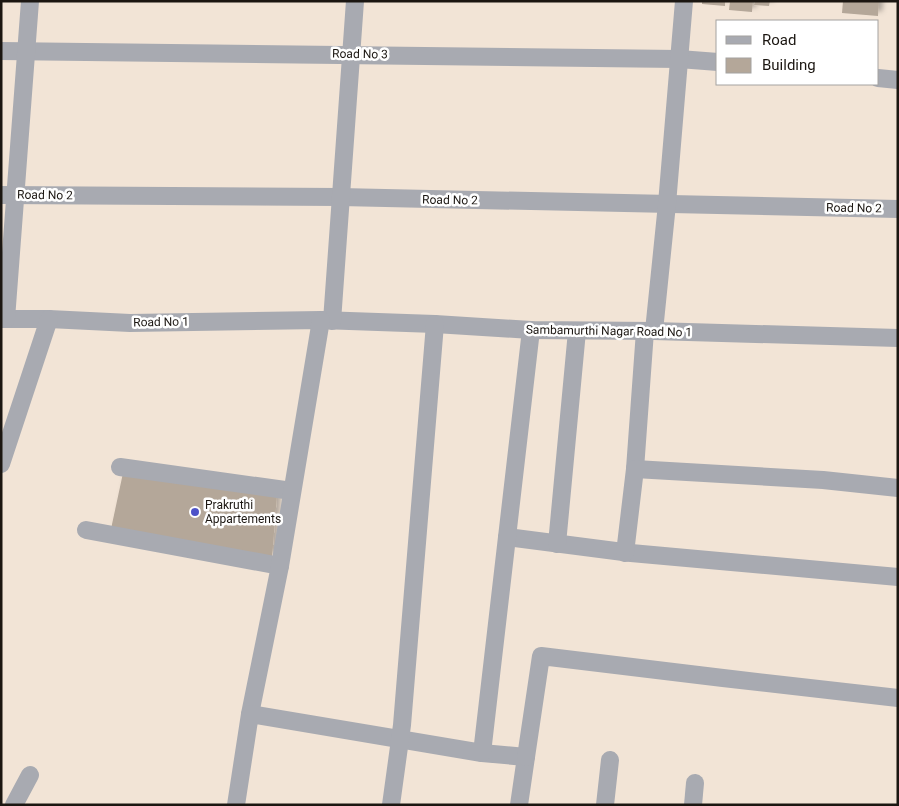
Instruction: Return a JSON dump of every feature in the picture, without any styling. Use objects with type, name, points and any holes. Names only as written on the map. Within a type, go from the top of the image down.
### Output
[{"type":"street","points":[[3,319],[9,195],[27,50],[30,1]]},
{"type":"street","points":[[236,805],[250,714],[326,320],[340,197],[355,1]]},
{"type":"street","points":[[625,553],[649,331],[667,204],[684,1]]},
{"type":"street","name":"Road No 3","points":[[1,51],[680,58],[716,62]]},
{"type":"street","points":[[879,78],[898,80]]},
{"type":"street","name":"Road No 2","points":[[9,195],[340,197],[898,209]]},
{"type":"street","name":"Road No 1","points":[[3,319],[130,323],[326,320]]},
{"type":"street","points":[[1,464],[49,319]]},
{"type":"street","name":"Sambamurthi Nagar Road No 1","points":[[326,320],[531,330],[649,331],[898,338]]},
{"type":"street","points":[[391,805],[400,738],[435,324]]},
{"type":"street","points":[[482,753],[531,330]]},
{"type":"street","points":[[557,544],[577,331]]},
{"type":"street","points":[[120,467],[292,491]]},
{"type":"street","points":[[635,469],[795,478],[898,488]]},
{"type":"street","points":[[86,530],[280,566]]},
{"type":"street","points":[[507,537],[625,553],[898,577]]},
{"type":"street","points":[[519,805],[541,656],[898,698]]},
{"type":"street","points":[[250,714],[482,753],[526,757]]},
{"type":"street","points":[[605,805],[610,760]]},
{"type":"street","points":[[14,805],[30,775]]},
{"type":"street","points":[[693,805],[695,783]]},
{"type":"building","points":[[702,1],[725,1],[725,6],[702,4]]},
{"type":"building","points":[[730,1],[753,1],[752,12],[729,10]]},
{"type":"building","points":[[755,1],[770,1],[769,6],[754,5]]},
{"type":"building","points":[[843,1],[879,1],[878,16],[842,13]]},
{"type":"building","name":"Prakruthi Appartements","points":[[123,473],[277,495],[272,558],[111,529]]},
{"type":"place","name":"Prakruthi Appartements","points":[[195,512]]}]
